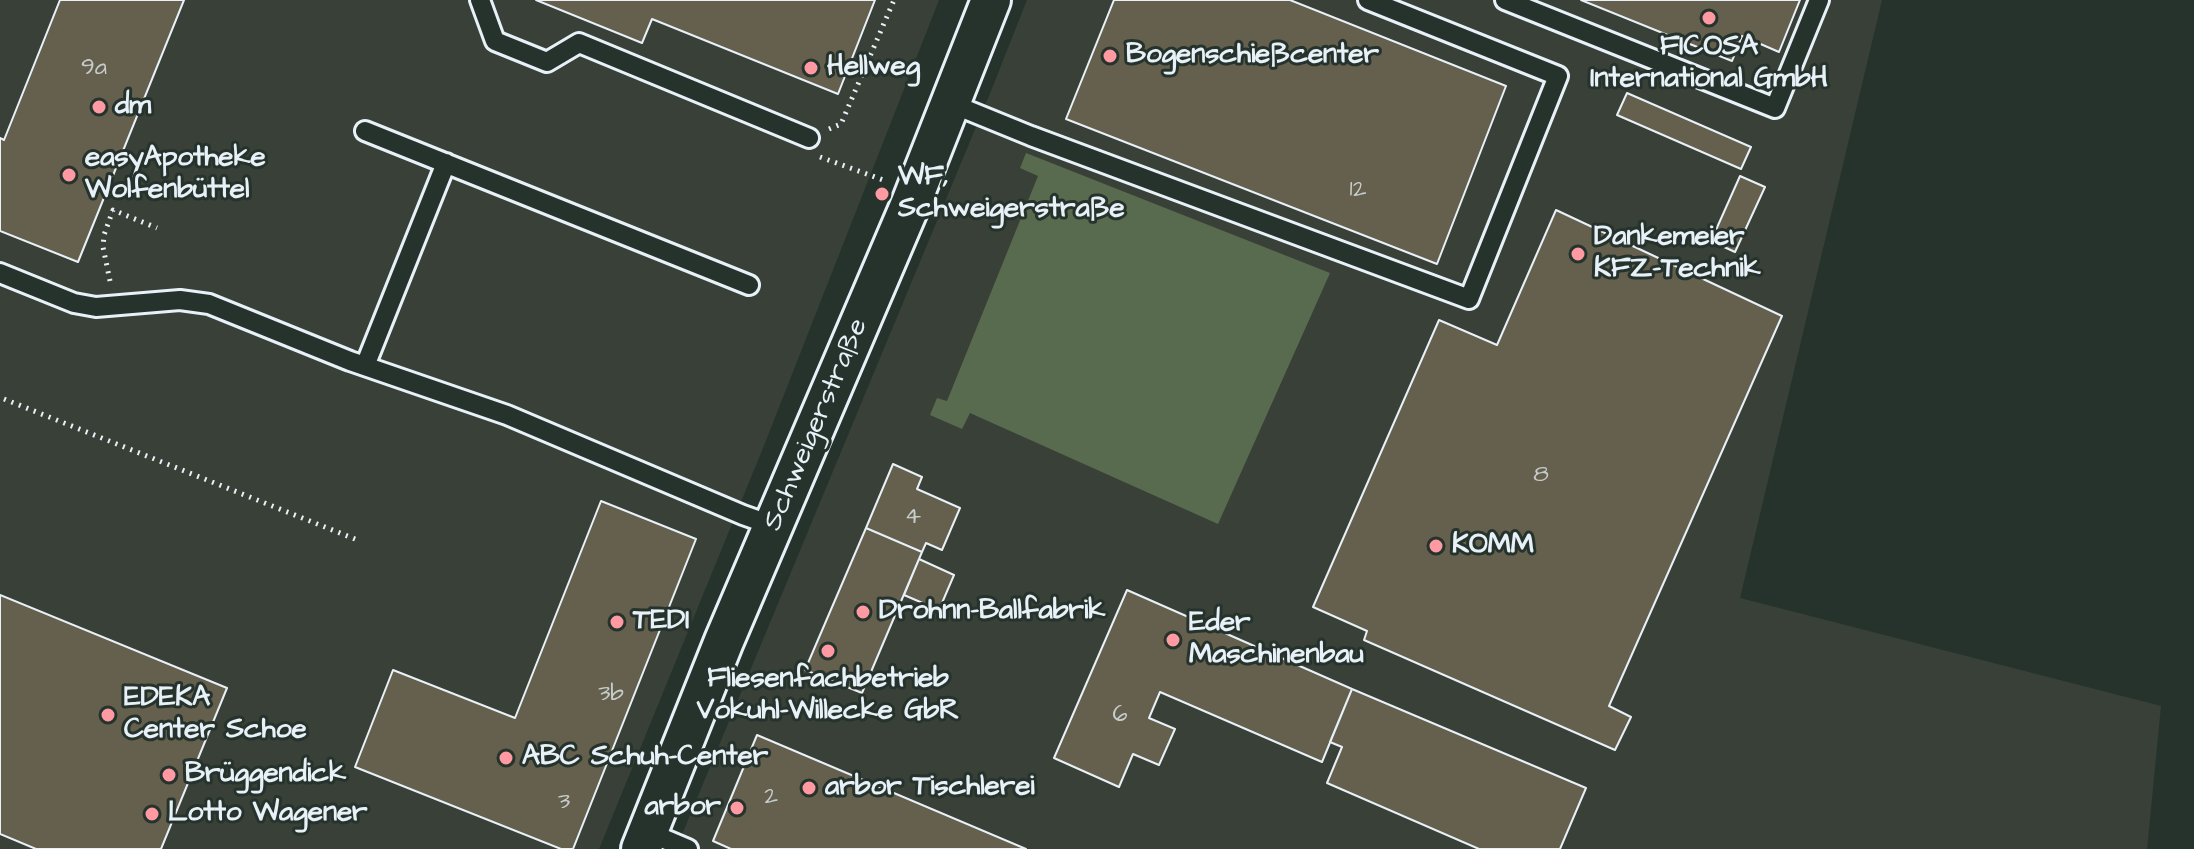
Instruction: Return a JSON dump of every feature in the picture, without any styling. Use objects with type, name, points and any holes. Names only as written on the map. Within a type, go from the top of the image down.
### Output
[{"type":"street","name":"Schweigerstraße","points":[[644,840],[724,641],[911,203],[991,0]]},
{"type":"lane","points":[[480,0],[495,41],[547,62],[579,43],[809,138]]},
{"type":"lane","points":[[950,103],[1469,299],[1558,76],[1368,0]]},
{"type":"lane","points":[[1505,0],[1775,108],[1819,0]]},
{"type":"lane","points":[[365,131],[749,285]]},
{"type":"lane","points":[[365,366],[446,163]]},
{"type":"lane","points":[[0,273],[74,303],[96,307],[180,300],[209,304],[365,366],[507,415],[774,526]]},
{"type":"lane","points":[[644,840],[688,849]]},
{"type":"path","points":[[809,138],[841,124],[894,0]]},
{"type":"path","points":[[844,166],[873,176]]},
{"type":"path","points":[[112,289],[103,247],[113,210],[157,228]]},
{"type":"path","points":[[4,399],[360,541]]},
{"type":"shaded area","points":[[0,0],[939,0],[763,448],[599,849],[0,849]]},
{"type":"shaded area","points":[[1027,0],[1882,0],[1740,598],[2161,706],[2147,849],[676,849]]},
{"type":"green space","points":[[1026,153],[1330,273],[1218,524],[970,413],[962,429],[930,415],[937,398],[947,401],[1038,176],[1020,168]]},
{"type":"building","points":[[60,0],[184,0],[78,262],[0,231],[0,138],[4,140]]},
{"type":"building","name":"Hellweg","points":[[536,0],[875,0],[838,94],[652,19],[642,43]]},
{"type":"building","points":[[1114,0],[1290,0],[1506,86],[1437,264],[1066,119]]},
{"type":"building","name":"FICOSA International GmbH","points":[[1581,0],[1800,0],[1779,52],[1742,36],[1732,61]]},
{"type":"building","points":[[1627,93],[1751,147],[1741,169],[1617,115]]},
{"type":"building","points":[[1740,176],[1765,187],[1735,252],[1711,241]]},
{"type":"building","points":[[1556,210],[1782,316],[1609,706],[1631,717],[1615,750],[1364,640],[1367,631],[1313,607],[1439,320],[1497,345]]},
{"type":"building","points":[[893,464],[922,477],[917,489],[960,508],[942,550],[926,543],[922,552],[866,528]]},
{"type":"building","points":[[601,501],[696,539],[573,849],[561,849],[355,767],[393,670],[515,718]]},
{"type":"building","points":[[866,528],[922,552],[862,693],[805,670]]},
{"type":"building","points":[[919,559],[954,575],[939,610],[904,595]]},
{"type":"building","name":"Eder Maschinenbau","points":[[1127,590],[1352,689],[1322,762],[1160,692],[1149,718],[1175,729],[1159,765],[1133,754],[1119,787],[1054,758]]},
{"type":"building","name":"EDEKA Center Schoe","points":[[0,595],[227,688],[161,849],[36,849],[0,834]]},
{"type":"building","points":[[1352,689],[1586,788],[1560,849],[1479,849],[1327,783],[1342,747],[1330,742]]},
{"type":"building","name":"arbor Tischlerei","points":[[757,735],[1026,849],[731,849],[713,841]]},
{"type":"place","name":"FICOSA International GmbH","points":[[1709,18]]},
{"type":"place","name":"Bogenschießcenter","points":[[1110,56]]},
{"type":"place","name":"Hellweg","points":[[811,68]]},
{"type":"place","name":"dm","points":[[99,107]]},
{"type":"place","name":"easyApotheke Wolfenbüttel","points":[[69,175]]},
{"type":"place","name":"WF, Schweigerstraße","points":[[882,194]]},
{"type":"place","name":"Dankemeier KFZ-Technik","points":[[1578,254]]},
{"type":"place","name":"KOMM","points":[[1436,546]]},
{"type":"place","name":"Drohnn-Ballfabrik","points":[[863,612]]},
{"type":"place","name":"TEDI","points":[[617,622]]},
{"type":"place","name":"Eder Maschinenbau","points":[[1173,640]]},
{"type":"place","name":"Fliesenfachbetrieb Vokuhl-Willecke GbR","points":[[828,651]]},
{"type":"place","name":"EDEKA Center Schoe","points":[[108,715]]},
{"type":"place","name":"ABC Schuh-Center","points":[[506,758]]},
{"type":"place","name":"Brüggendick","points":[[169,775]]},
{"type":"place","name":"arbor Tischlerei","points":[[809,788]]},
{"type":"place","name":"arbor","points":[[737,808]]},
{"type":"place","name":"Lotto Wagener","points":[[152,814]]}]
